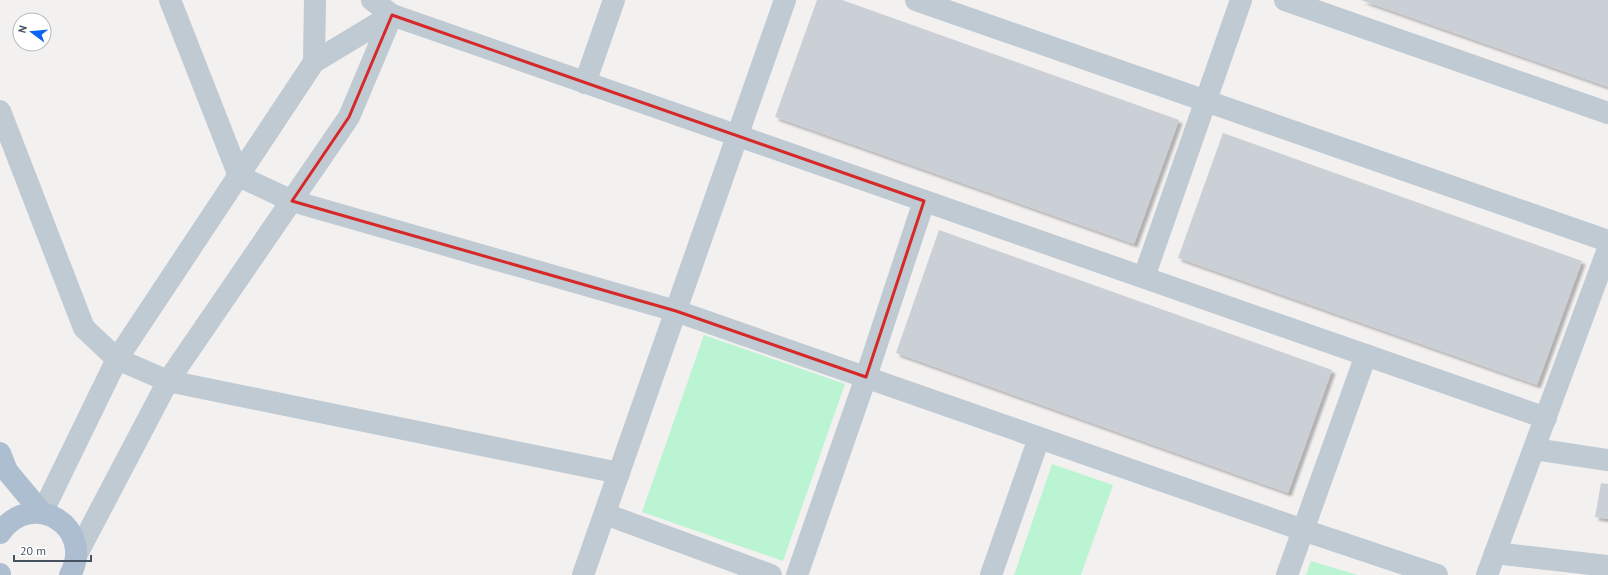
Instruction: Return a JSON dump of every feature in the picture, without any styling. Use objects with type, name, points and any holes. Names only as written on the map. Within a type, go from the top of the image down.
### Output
[{"type":"main road","points":[[0,453],[7,471],[42,513]]},
{"type":"main road","points":[[0,533],[6,524],[17,517],[29,513],[42,513],[53,517],[63,523],[71,532],[75,544],[76,569]]},
{"type":"street","points":[[170,0],[239,176],[292,201],[676,311],[1303,530],[1437,575]]},
{"type":"street","points":[[314,0],[314,62]]},
{"type":"street","points":[[372,0],[392,15],[1546,418]]},
{"type":"street","points":[[585,82],[614,0]]},
{"type":"street","points":[[584,575],[785,0]]},
{"type":"street","points":[[916,0],[1608,241]]},
{"type":"street","points":[[1144,277],[1241,0]]},
{"type":"street","points":[[1285,0],[1608,112]]},
{"type":"street","points":[[42,513],[117,360],[314,62],[392,15]]},
{"type":"street","points":[[76,569],[168,381],[349,117],[392,15]]},
{"type":"street","points":[[0,111],[84,328],[117,360],[168,381],[619,473]]},
{"type":"street","points":[[797,575],[866,377],[924,201]]},
{"type":"street","points":[[1487,575],[1608,249]]},
{"type":"street","points":[[1287,575],[1366,355]]},
{"type":"street","points":[[991,575],[1039,438]]},
{"type":"street","points":[[1534,449],[1608,460]]},
{"type":"street","points":[[605,514],[771,575]]},
{"type":"street","points":[[1495,553],[1608,566]]},
{"type":"highlighted area","points":[[392,15],[924,201],[866,377],[676,311],[292,201],[349,117]]},
{"type":"green space","points":[[704,335],[845,384],[783,561],[642,512]]},
{"type":"green space","points":[[1052,464],[1113,485],[1081,575],[1014,575]]},
{"type":"green space","points":[[1311,561],[1358,575],[1306,575]]},
{"type":"building","points":[[817,0],[842,0],[1179,120],[1134,244],[775,117]]},
{"type":"building","points":[[1361,0],[1608,0],[1608,87]]},
{"type":"building","points":[[1223,133],[1582,261],[1537,385],[1178,258]]},
{"type":"building","points":[[939,230],[1332,370],[1288,493],[896,353]]},
{"type":"building","points":[[1601,483],[1608,484],[1608,519],[1595,517]]}]
